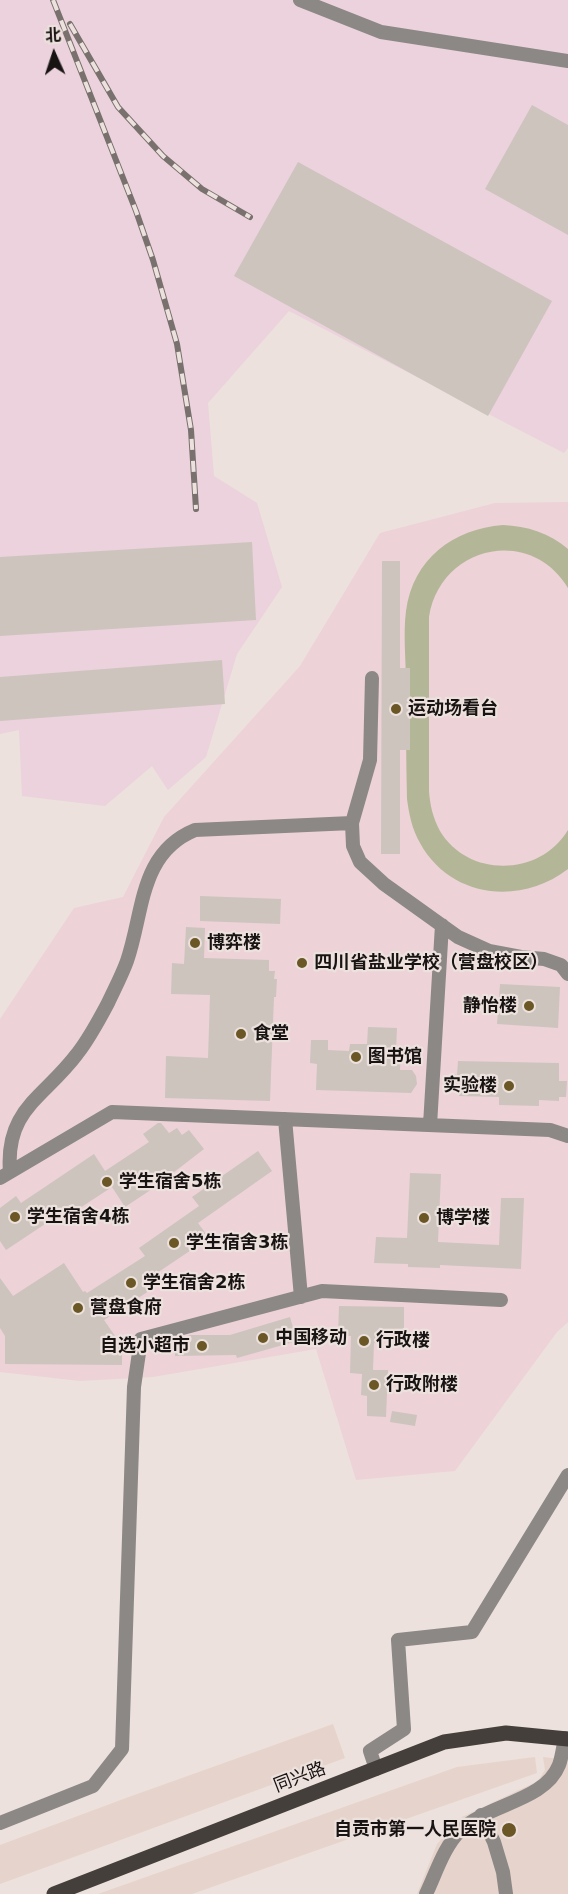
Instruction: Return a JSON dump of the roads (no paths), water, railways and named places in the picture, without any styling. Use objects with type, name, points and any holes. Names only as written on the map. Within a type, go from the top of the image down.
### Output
[{"type":"main road","name":"同兴路","points":[[54,1894],[444,1742],[506,1733],[567,1739]]},
{"type":"street","points":[[300,0],[381,32],[568,61]]},
{"type":"street","points":[[372,678],[370,760],[352,823],[353,846],[360,862],[384,884],[458,937],[489,951],[544,959],[561,964],[568,974]]},
{"type":"street","points":[[5,1175],[12,1137],[21,1116],[77,1054],[107,1005],[127,962],[142,899],[154,867],[168,847],[182,835],[195,830],[352,823]]},
{"type":"street","points":[[430,1125],[442,925]]},
{"type":"street","points":[[5,1175],[112,1113],[550,1130],[568,1136]]},
{"type":"street","points":[[285,1119],[301,1297]]},
{"type":"street","points":[[0,1823],[93,1786],[122,1749],[134,1387],[141,1339],[322,1291],[501,1300]]},
{"type":"street","points":[[376,1770],[370,1751],[404,1729],[398,1640],[472,1632],[568,1475]]},
{"type":"street","points":[[426,1894],[446,1850],[460,1830],[480,1815],[534,1791],[550,1779],[559,1766],[567,1739]]},
{"type":"street","points":[[480,1815],[494,1842],[506,1894]]},
{"type":"railway","points":[[53,0],[136,211],[153,260],[177,344],[191,430],[196,509]]},
{"type":"railway","points":[[70,24],[118,107],[163,156],[202,189],[250,217]]},
{"type":"place","name":"运动场看台","points":[[396,709]]},
{"type":"place","name":"博弈楼","points":[[195,943]]},
{"type":"place","name":"四川省盐业学校（营盘校区）","points":[[302,963]]},
{"type":"place","name":"静怡楼","points":[[529,1006]]},
{"type":"place","name":"食堂","points":[[241,1034]]},
{"type":"place","name":"图书馆","points":[[356,1057]]},
{"type":"place","name":"实验楼","points":[[509,1086]]},
{"type":"place","name":"学生宿舍5栋","points":[[107,1182]]},
{"type":"place","name":"学生宿舍4栋","points":[[15,1217]]},
{"type":"place","name":"博学楼","points":[[424,1218]]},
{"type":"place","name":"学生宿舍3栋","points":[[174,1243]]},
{"type":"place","name":"学生宿舍2栋","points":[[131,1283]]},
{"type":"place","name":"营盘食府","points":[[78,1308]]},
{"type":"place","name":"中国移动","points":[[263,1338]]},
{"type":"place","name":"行政楼","points":[[364,1341]]},
{"type":"place","name":"自选小超市","points":[[202,1346]]},
{"type":"place","name":"行政附楼","points":[[374,1385]]},
{"type":"place","name":"自贡市第一人民医院","points":[[509,1830]]}]
